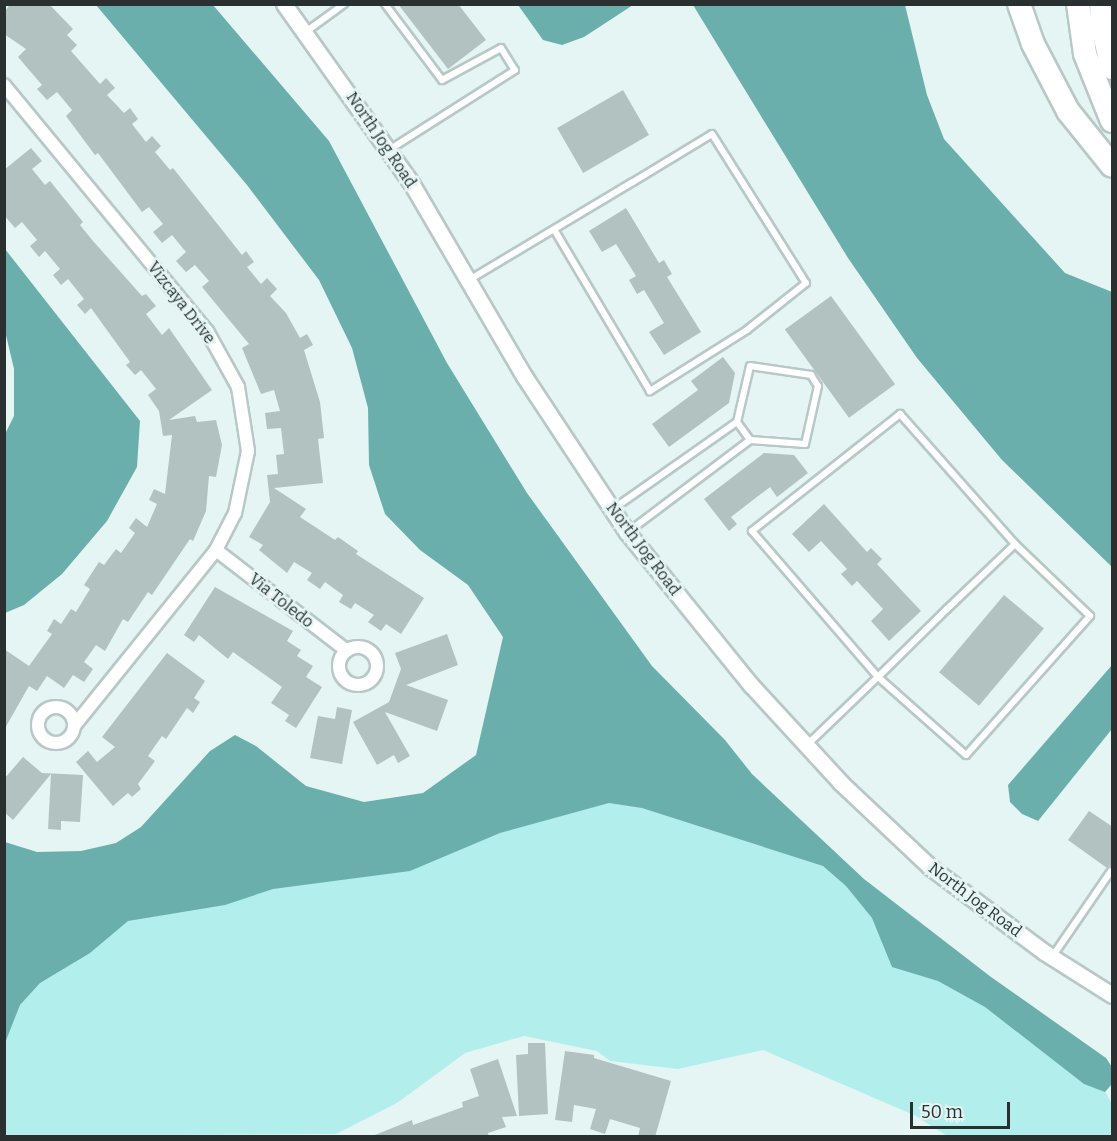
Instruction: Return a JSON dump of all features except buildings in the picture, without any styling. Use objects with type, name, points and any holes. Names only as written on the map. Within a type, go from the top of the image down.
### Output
[{"type":"highway","points":[[1019,4],[1034,44],[1068,111],[1113,166]]},
{"type":"highway","points":[[1078,4],[1084,54],[1113,121]]},
{"type":"highway","points":[[1101,4],[1102,25],[1113,68]]},
{"type":"street","name":"North Jog Road","points":[[284,4],[307,31],[389,150],[524,376],[627,532],[751,686],[806,746],[930,867],[1052,957],[1113,995]]},
{"type":"street","name":"Vizcaya Drive","points":[[4,85],[207,331],[238,387],[248,451],[235,513],[216,550],[74,726]]},
{"type":"street","name":"Via Toledo","points":[[216,550],[346,651]]},
{"type":"lane","points":[[307,31],[344,4]]},
{"type":"lane","points":[[385,4],[442,80],[501,48],[515,70],[389,150]]},
{"type":"lane","points":[[468,281],[554,229],[712,134],[806,284],[747,330],[650,391],[554,229]]},
{"type":"lane","points":[[612,510],[736,422],[750,366],[812,375],[818,386],[805,444],[750,440],[627,532]]},
{"type":"lane","points":[[900,414],[1015,544],[1090,616],[966,755],[878,676],[752,531],[900,414]]},
{"type":"lane","points":[[736,422],[750,440]]},
{"type":"lane","points":[[806,746],[1015,544]]},
{"type":"lane","points":[[1052,957],[1112,871]]},
{"type":"shaded area","points":[[96,5],[213,5],[329,141],[447,363],[527,493],[652,666],[725,740],[752,774],[864,879],[991,977],[1106,1058],[1112,1067],[1112,1084],[1105,1092],[1084,1084],[985,1007],[938,981],[892,967],[872,918],[846,886],[823,866],[642,808],[609,803],[500,833],[410,871],[273,889],[225,905],[128,921],[90,953],[40,983],[20,1005],[5,1043],[5,842],[37,852],[81,851],[116,843],[141,827],[210,751],[235,735],[256,746],[306,786],[364,802],[423,793],[476,755],[503,637],[468,585],[420,550],[385,514],[369,465],[368,408],[352,348],[319,280],[247,185]]},
{"type":"shaded area","points":[[518,5],[633,5],[584,37],[562,45],[543,40]]},
{"type":"shaded area","points":[[693,5],[905,5],[927,95],[944,139],[1065,273],[1112,292],[1112,567],[1002,460],[917,358],[848,258]]},
{"type":"shaded area","points":[[5,249],[140,421],[137,467],[107,521],[62,574],[24,605],[5,613],[4,436],[14,416],[14,369],[5,331]]},
{"type":"shaded area","points":[[1112,665],[1112,729],[1038,821],[1022,814],[1010,802],[1008,785]]},
{"type":"shaded area","points":[[611,781],[799,839],[1090,1065],[1112,1104],[1112,1136],[947,1136],[916,1116],[763,1050],[678,1069],[610,1061],[597,1051],[524,1036],[465,1053],[397,1103],[336,1134],[5,1136],[5,978],[35,948]]}]
